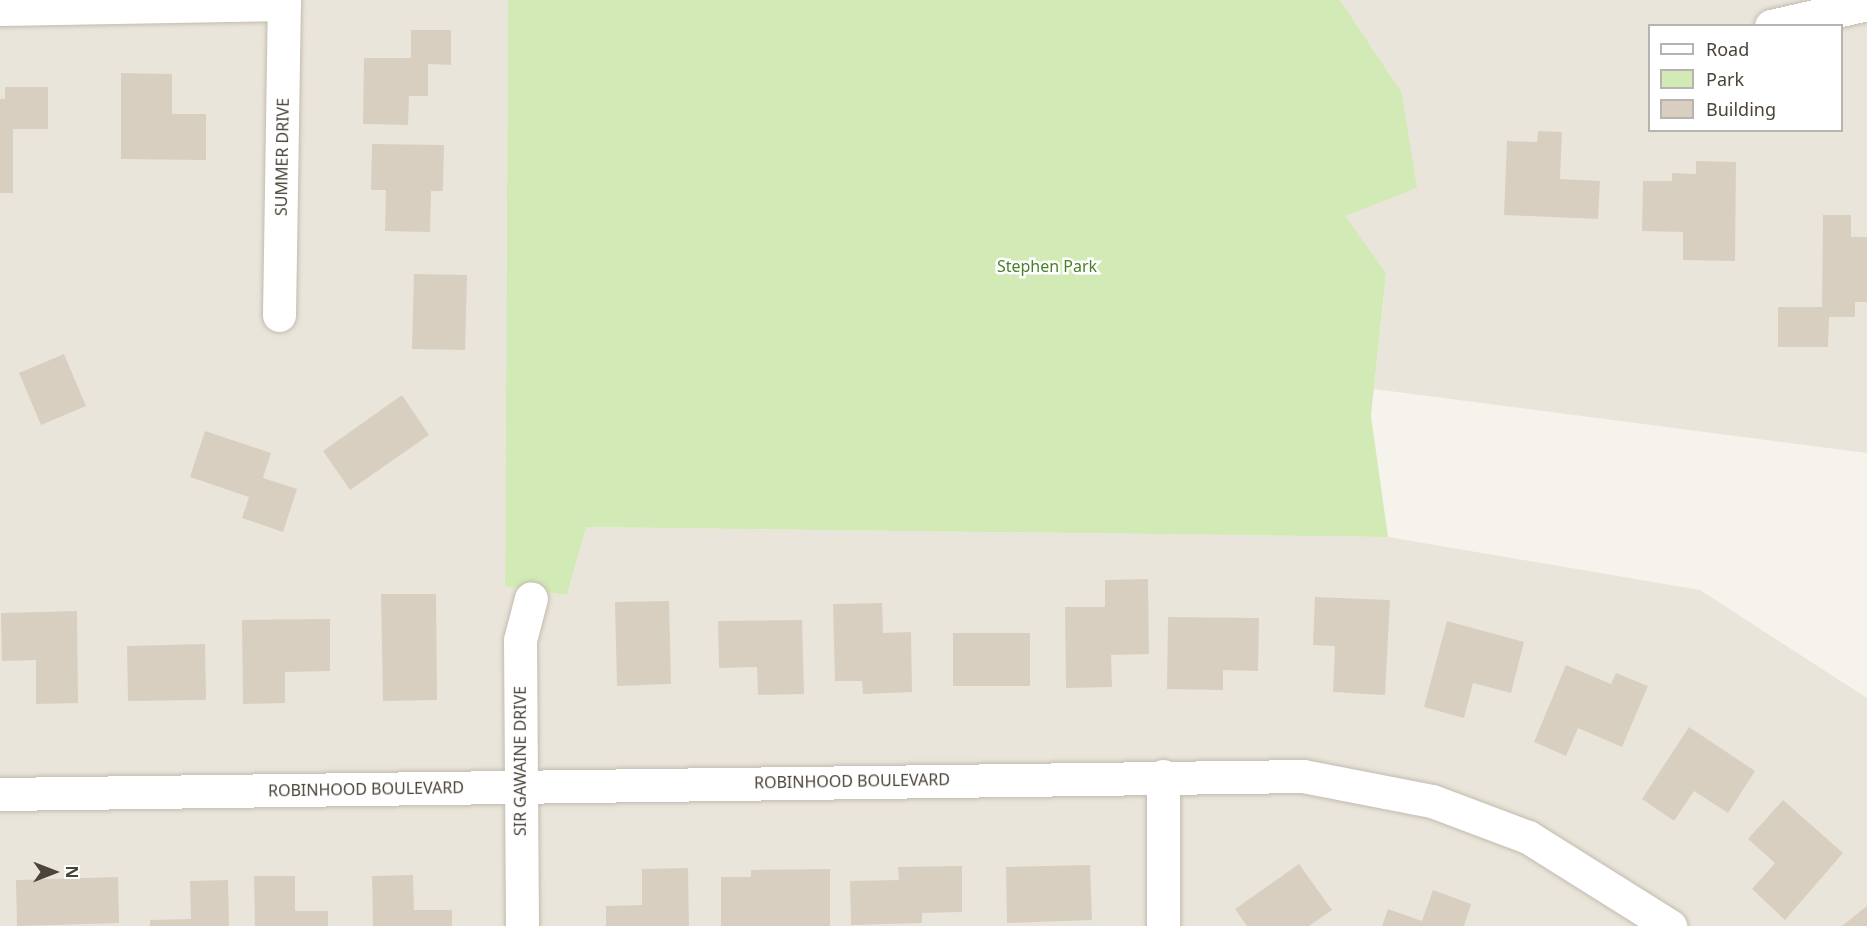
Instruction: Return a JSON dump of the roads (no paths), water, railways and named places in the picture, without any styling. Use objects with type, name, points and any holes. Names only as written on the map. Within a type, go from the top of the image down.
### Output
[{"type":"street","points":[[0,9],[284,2]]},
{"type":"street","name":"SUMMER DRIVE","points":[[279,315],[284,2]]},
{"type":"street","points":[[1780,24],[1867,4]]},
{"type":"street","name":"SIR GAWAINE DRIVE","points":[[522,926],[519,787],[520,640],[531,598]]},
{"type":"street","points":[[1163,776],[1163,926]]},
{"type":"street","name":"ROBINHOOD BOULEVARD","points":[[0,794],[1163,776],[1304,776],[1432,801],[1528,837],[1670,926]]},
{"type":"park label","name":"Stephen Park","points":[[1047,266]]}]
